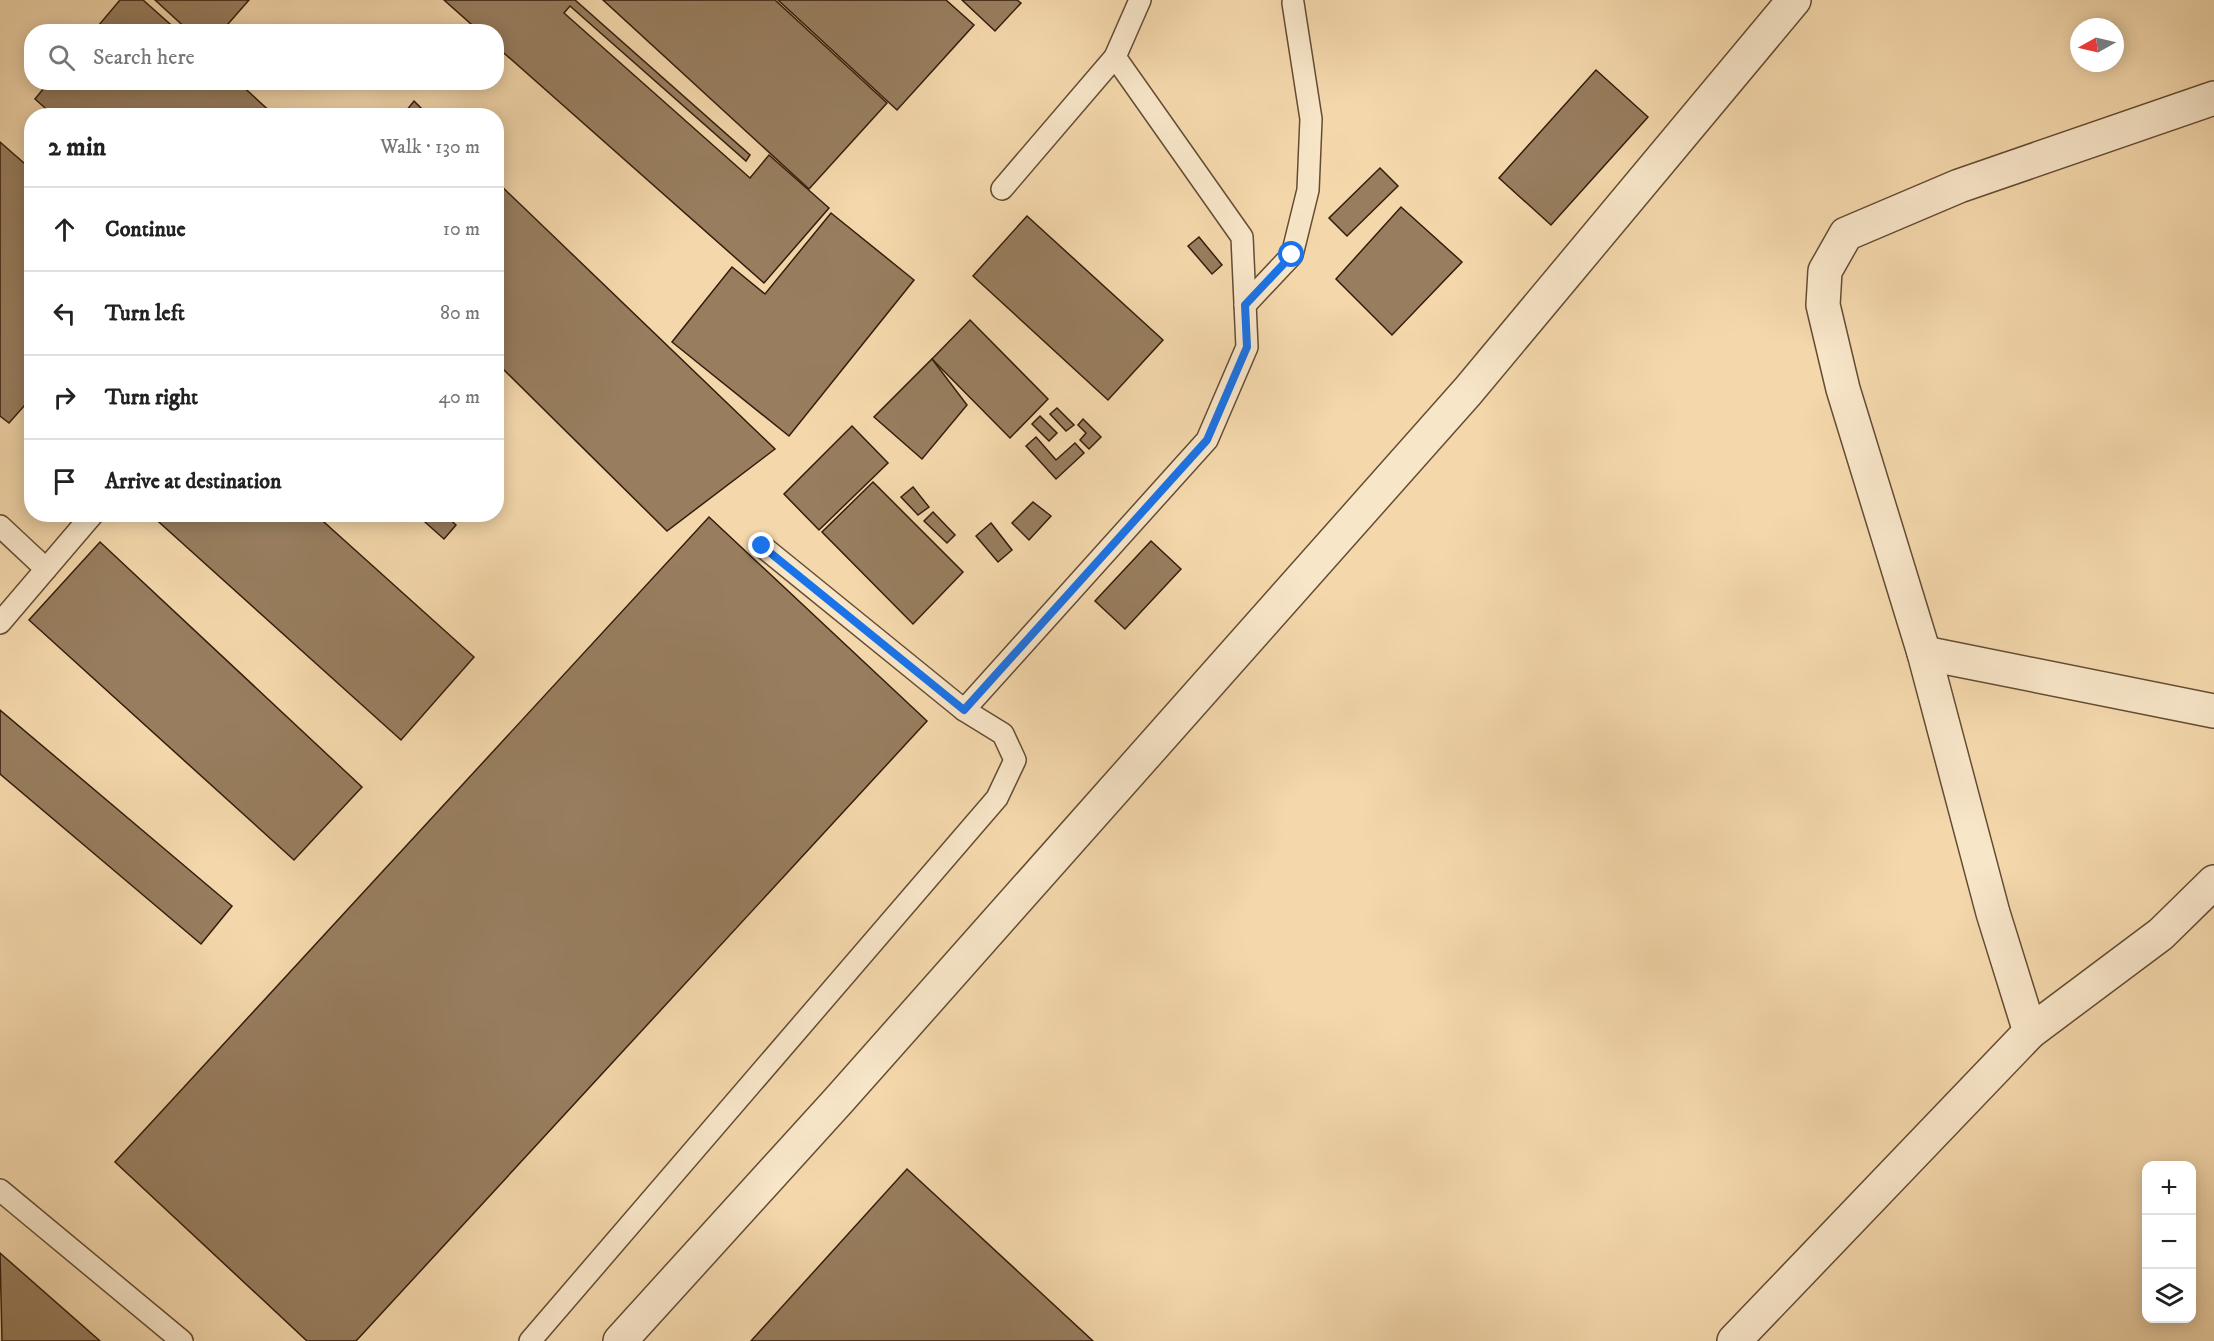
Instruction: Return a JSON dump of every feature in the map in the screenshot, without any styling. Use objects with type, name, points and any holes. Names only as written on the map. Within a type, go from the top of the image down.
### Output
[{"type":"street","points":[[620,1341],[847,1091],[1468,391],[1794,0]]},
{"type":"street","points":[[2030,1032],[1993,913],[1924,653],[1843,389],[1823,304],[1826,271],[1846,234],[1959,186],[2214,98]]},
{"type":"street","points":[[1924,653],[2214,711]]},
{"type":"street","points":[[1734,1341],[2030,1032],[2161,934],[2214,882]]},
{"type":"lane","points":[[1002,189],[1115,57],[1140,0]]},
{"type":"lane","points":[[1245,305],[1292,255],[1308,190],[1311,119],[1294,1]]},
{"type":"lane","points":[[964,710],[1207,440],[1247,347],[1242,237],[1115,57]]},
{"type":"lane","points":[[0,623],[86,522]]},
{"type":"lane","points":[[0,526],[46,569]]},
{"type":"lane","points":[[530,1341],[997,798],[1015,760],[1003,734],[964,710],[762,546]]},
{"type":"lane","points":[[0,1191],[182,1341]]},
{"type":"building","points":[[120,0],[143,0],[170,24],[100,24]]},
{"type":"building","points":[[155,0],[249,0],[228,24],[181,24]]},
{"type":"building","points":[[444,0],[575,0],[750,155],[746,161],[570,6],[564,13],[750,178],[769,155],[829,208],[764,283],[504,53],[504,24],[471,24]]},
{"type":"building","points":[[603,0],[775,0],[887,103],[809,189]]},
{"type":"building","points":[[778,0],[946,0],[974,25],[897,110]]},
{"type":"building","points":[[962,0],[1017,0],[1021,3],[995,31]]},
{"type":"building","points":[[1596,70],[1648,117],[1551,225],[1499,178]]},
{"type":"building","points":[[42,90],[247,90],[266,108],[45,108],[35,99]]},
{"type":"building","points":[[414,101],[421,108],[408,108]]},
{"type":"building","points":[[0,142],[24,163],[24,406],[9,423],[0,416]]},
{"type":"building","points":[[1380,168],[1398,186],[1347,236],[1329,218]]},
{"type":"building","points":[[504,189],[775,449],[667,531],[504,370]]},
{"type":"building","points":[[1401,207],[1462,262],[1392,335],[1336,279]]},
{"type":"building","points":[[831,213],[914,280],[789,436],[672,342],[732,267],[765,294]]},
{"type":"building","points":[[1027,216],[1163,340],[1108,400],[973,276]]},
{"type":"building","points":[[1199,237],[1222,265],[1212,274],[1188,246]]},
{"type":"building","points":[[970,320],[1048,399],[1010,438],[932,359]]},
{"type":"building","points":[[932,359],[967,405],[922,459],[874,417]]},
{"type":"building","points":[[1057,408],[1074,425],[1066,431],[1050,414]]},
{"type":"building","points":[[1040,416],[1057,433],[1049,441],[1032,424]]},
{"type":"building","points":[[1083,419],[1101,437],[1089,449],[1080,440],[1086,433],[1078,425]]},
{"type":"building","points":[[852,426],[888,463],[819,530],[784,494]]},
{"type":"building","points":[[1036,437],[1056,460],[1075,443],[1084,453],[1056,479],[1026,446]]},
{"type":"building","points":[[873,482],[963,572],[913,624],[822,532]]},
{"type":"building","points":[[913,487],[929,507],[918,515],[901,497]]},
{"type":"building","points":[[1033,502],[1051,516],[1029,540],[1012,523]]},
{"type":"building","points":[[933,512],[955,535],[947,543],[924,521]]},
{"type":"building","points":[[709,517],[927,721],[356,1341],[307,1341],[115,1162]]},
{"type":"building","points":[[159,522],[324,522],[474,657],[401,740]]},
{"type":"building","points":[[425,522],[453,522],[456,525],[444,539]]},
{"type":"building","points":[[991,523],[1012,550],[998,562],[976,536]]},
{"type":"building","points":[[1151,541],[1181,569],[1125,629],[1095,601]]},
{"type":"building","points":[[100,542],[362,787],[294,860],[29,620]]},
{"type":"building","points":[[0,710],[232,906],[201,944],[0,774]]},
{"type":"building","points":[[907,1169],[1093,1341],[751,1341]]},
{"type":"building","points":[[0,1253],[100,1341],[2,1341]]},
{"type":"route","points":[[762,546],[964,710],[1207,440],[1247,347],[1245,305],[1292,255]]}]
